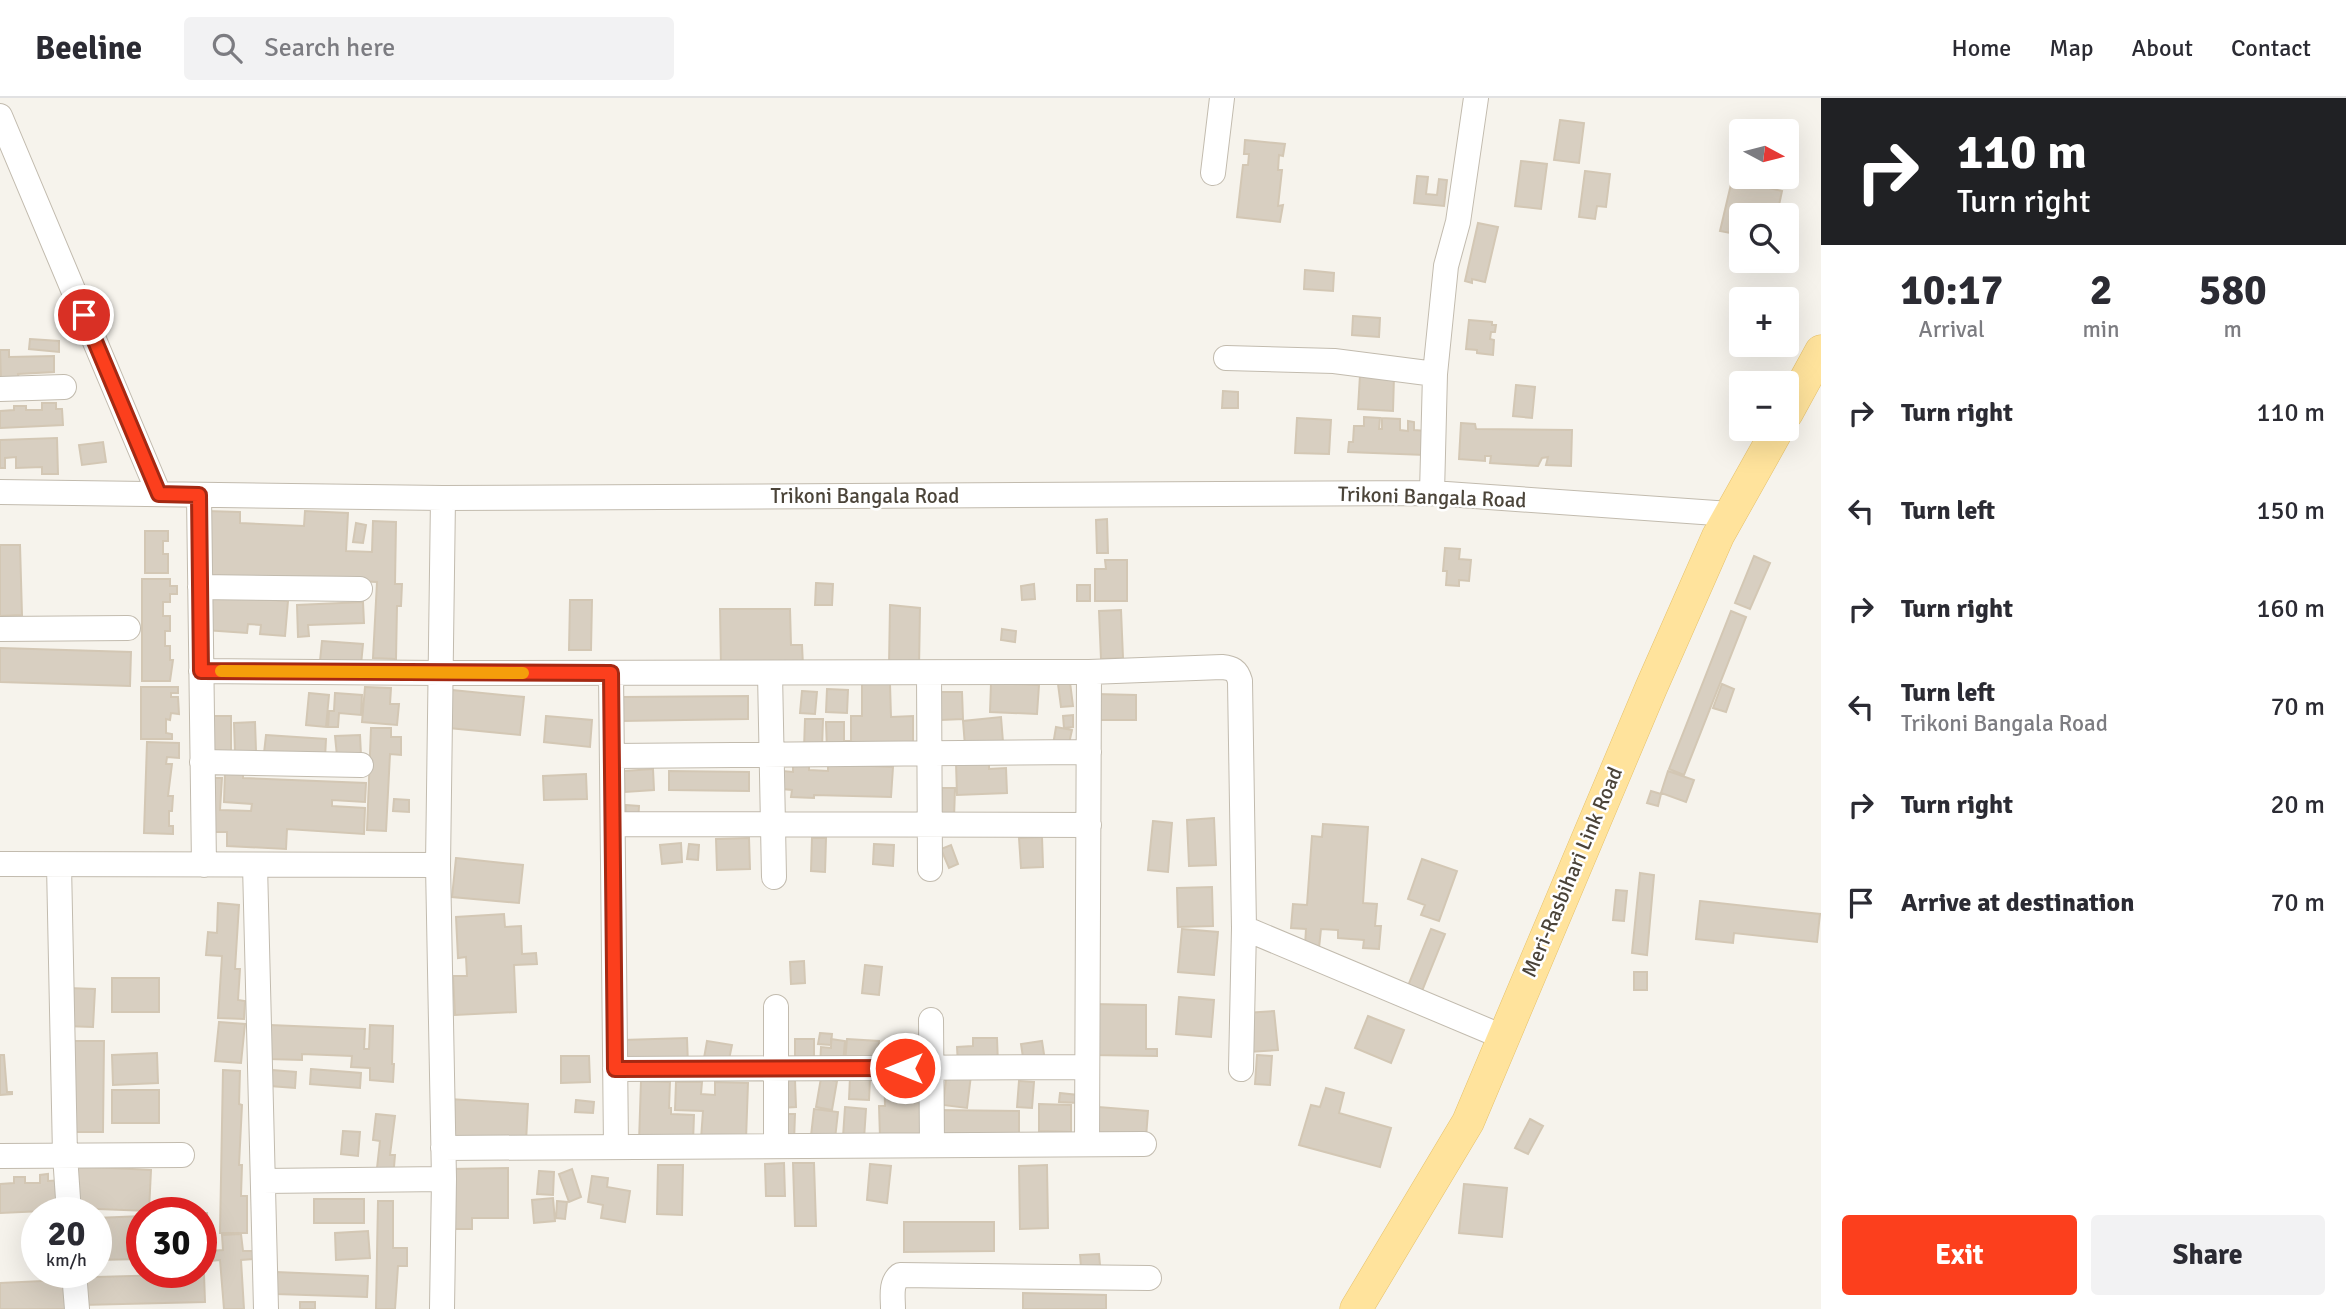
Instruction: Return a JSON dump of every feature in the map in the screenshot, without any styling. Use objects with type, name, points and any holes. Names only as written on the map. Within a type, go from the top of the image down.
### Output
[{"type":"main road","points":[[1799,391],[1821,351]]},
{"type":"main road","name":"Meri-Rasbihari Link Road","points":[[1356,1309],[1468,1122],[1718,536],[1771,441]]},
{"type":"street","points":[[1213,173],[1222,98]]},
{"type":"street","points":[[1432,493],[1435,374],[1446,266],[1458,222],[1476,98]]},
{"type":"street","points":[[3,130],[159,494]]},
{"type":"street","points":[[1226,358],[1334,361],[1435,374]]},
{"type":"street","points":[[0,389],[64,387]]},
{"type":"street","name":"Trikoni Bangala Road","points":[[0,492],[443,498],[1432,493],[1730,514]]},
{"type":"street","points":[[199,495],[204,865]]},
{"type":"street","points":[[442,1309],[444,1179],[438,865],[443,498]]},
{"type":"street","points":[[200,587],[360,589]]},
{"type":"street","points":[[0,629],[128,628]]},
{"type":"street","points":[[201,671],[929,673],[1089,672],[1222,667],[1233,669],[1240,681],[1244,928],[1241,1069]]},
{"type":"street","points":[[1087,1144],[1089,672]]},
{"type":"street","points":[[611,673],[616,1147]]},
{"type":"street","points":[[770,673],[774,877]]},
{"type":"street","points":[[929,673],[930,869]]},
{"type":"street","points":[[612,757],[1089,752]]},
{"type":"street","points":[[202,762],[361,765]]},
{"type":"street","points":[[613,824],[1089,825]]},
{"type":"street","points":[[0,864],[438,865]]},
{"type":"street","points":[[59,864],[68,1197]]},
{"type":"street","points":[[255,865],[266,1309]]},
{"type":"street","points":[[1244,928],[1503,1037]]},
{"type":"street","points":[[776,1006],[776,1146]]},
{"type":"street","points":[[931,1020],[932,1145]]},
{"type":"street","points":[[615,1069],[1087,1067]]},
{"type":"street","points":[[443,1148],[1144,1144]]},
{"type":"street","points":[[0,1156],[182,1155]]},
{"type":"street","points":[[263,1181],[444,1179]]},
{"type":"street","points":[[893,1309],[893,1288],[895,1279],[900,1275],[1149,1278]]},
{"type":"street","points":[[75,1288],[77,1309]]},
{"type":"building","points":[[1560,120],[1584,123],[1579,163],[1554,160]]},
{"type":"building","points":[[1245,140],[1285,144],[1283,156],[1279,155],[1278,170],[1282,170],[1278,206],[1283,205],[1280,222],[1237,217],[1243,165],[1248,165],[1249,154],[1244,154]]},
{"type":"building","points":[[1521,161],[1547,164],[1541,209],[1515,206]]},
{"type":"building","points":[[1585,171],[1610,174],[1606,207],[1597,206],[1595,219],[1579,217]]},
{"type":"building","points":[[1417,176],[1428,177],[1426,194],[1437,195],[1439,179],[1447,180],[1444,206],[1414,203]]},
{"type":"building","points":[[1730,189],[1782,191],[1780,203],[1729,203],[1729,233],[1720,231]]},
{"type":"building","points":[[1478,223],[1498,227],[1485,282],[1472,279],[1472,283],[1465,281]]},
{"type":"building","points":[[1305,270],[1334,273],[1333,291],[1304,289]]},
{"type":"building","points":[[1353,316],[1380,318],[1379,337],[1352,335]]},
{"type":"building","points":[[1469,320],[1492,322],[1492,325],[1496,325],[1490,339],[1494,340],[1493,355],[1466,349]]},
{"type":"building","points":[[30,339],[59,341],[59,352],[29,349]]},
{"type":"building","points":[[0,350],[9,350],[9,357],[54,356],[54,372],[18,374],[19,379],[1,380]]},
{"type":"building","points":[[1360,375],[1394,376],[1393,411],[1358,409]]},
{"type":"building","points":[[1516,385],[1535,387],[1532,418],[1513,416]]},
{"type":"building","points":[[1223,391],[1238,392],[1238,408],[1222,408]]},
{"type":"building","points":[[42,403],[56,403],[56,409],[62,409],[63,425],[0,428],[0,411],[14,410],[14,406],[26,406],[26,410],[42,410]]},
{"type":"building","points":[[1364,417],[1380,418],[1379,429],[1382,429],[1382,418],[1400,419],[1400,430],[1408,431],[1408,421],[1414,422],[1414,430],[1426,431],[1425,455],[1348,452],[1349,442],[1353,442],[1354,426],[1364,426]]},
{"type":"building","points":[[1297,418],[1331,420],[1329,454],[1295,453]]},
{"type":"building","points":[[1461,423],[1475,424],[1476,429],[1572,430],[1571,466],[1546,465],[1548,457],[1542,458],[1538,466],[1490,463],[1491,456],[1485,456],[1485,461],[1459,459]]},
{"type":"building","points":[[57,438],[58,474],[42,474],[42,467],[16,468],[16,457],[5,458],[5,468],[0,468],[0,440]]},
{"type":"building","points":[[103,442],[106,462],[82,465],[79,445]]},
{"type":"building","points":[[206,511],[240,512],[240,523],[304,526],[305,511],[348,513],[346,551],[372,552],[373,521],[396,522],[395,584],[402,584],[401,606],[397,606],[396,659],[373,658],[377,582],[203,575]]},
{"type":"building","points":[[1107,519],[1108,553],[1097,553],[1096,520]]},
{"type":"building","points":[[356,523],[366,525],[363,543],[353,542]]},
{"type":"building","points":[[145,531],[168,531],[168,541],[163,541],[163,554],[168,554],[168,573],[145,573]]},
{"type":"building","points":[[0,545],[20,545],[22,615],[0,616]]},
{"type":"building","points":[[1445,548],[1460,549],[1459,559],[1471,560],[1469,581],[1459,580],[1459,586],[1446,585],[1447,571],[1443,571]]},
{"type":"building","points":[[1754,556],[1770,563],[1750,609],[1735,603]]},
{"type":"building","points":[[1105,560],[1127,560],[1127,601],[1095,601],[1095,569],[1106,569]]},
{"type":"building","points":[[142,579],[170,579],[170,586],[177,586],[177,594],[170,594],[170,602],[163,602],[163,616],[170,616],[170,631],[165,631],[165,646],[170,646],[170,660],[173,660],[170,681],[142,681]]},
{"type":"building","points":[[816,583],[833,584],[832,605],[815,605]]},
{"type":"building","points":[[1034,584],[1035,599],[1022,600],[1021,586]]},
{"type":"building","points":[[1077,585],[1090,585],[1090,601],[1077,601]]},
{"type":"building","points":[[207,596],[288,601],[285,636],[260,634],[261,625],[248,624],[247,633],[205,630]]},
{"type":"building","points":[[570,600],[592,600],[591,650],[569,650]]},
{"type":"building","points":[[363,602],[364,623],[308,625],[309,636],[298,637],[297,605]]},
{"type":"building","points":[[890,605],[920,608],[919,668],[889,667]]},
{"type":"building","points":[[720,609],[790,609],[791,645],[802,645],[803,666],[721,668]]},
{"type":"building","points":[[1121,610],[1123,658],[1101,659],[1099,611]]},
{"type":"building","points":[[1731,611],[1746,617],[1684,775],[1669,769]]},
{"type":"building","points":[[1002,629],[1016,631],[1015,642],[1001,640]]},
{"type":"building","points":[[322,641],[363,644],[361,665],[320,661]]},
{"type":"building","points":[[0,648],[131,652],[130,686],[0,682]]},
{"type":"building","points":[[1070,682],[1073,706],[1061,707],[1058,684]]},
{"type":"building","points":[[991,683],[1039,685],[1037,714],[990,712]]},
{"type":"building","points":[[862,684],[890,684],[891,717],[913,716],[913,749],[827,750],[826,722],[844,722],[844,741],[851,741],[851,716],[862,716]]},
{"type":"building","points":[[1722,684],[1734,689],[1726,712],[1713,708]]},
{"type":"building","points":[[141,687],[178,687],[178,693],[171,693],[171,697],[178,697],[179,714],[171,713],[170,720],[166,719],[166,733],[172,734],[172,739],[141,739]]},
{"type":"building","points":[[365,687],[391,688],[390,704],[399,704],[397,725],[362,722]]},
{"type":"building","points":[[827,689],[848,690],[847,713],[826,712]]},
{"type":"building","points":[[452,690],[524,697],[520,735],[449,728]]},
{"type":"building","points":[[802,691],[817,692],[815,714],[800,713]]},
{"type":"building","points":[[940,692],[962,692],[963,719],[941,720]]},
{"type":"building","points":[[309,693],[329,695],[326,727],[306,725]]},
{"type":"building","points":[[335,693],[362,695],[361,715],[339,713],[338,727],[328,727],[329,711],[334,711]]},
{"type":"building","points":[[1096,694],[1136,695],[1136,720],[1096,720]]},
{"type":"building","points":[[748,696],[748,719],[622,721],[622,697]]},
{"type":"building","points":[[1073,715],[1073,727],[1064,728],[1063,716]]},
{"type":"building","points":[[209,716],[231,716],[231,754],[210,755]]},
{"type":"building","points":[[546,716],[592,720],[590,747],[544,742]]},
{"type":"building","points":[[1001,717],[1003,742],[965,746],[963,721]]},
{"type":"building","points":[[805,719],[823,719],[822,749],[804,749]]},
{"type":"building","points":[[255,722],[256,751],[235,752],[234,723]]},
{"type":"building","points":[[1056,727],[1072,730],[1068,748],[1053,745]]},
{"type":"building","points":[[371,728],[391,728],[391,737],[401,737],[401,755],[390,754],[386,831],[367,830]]},
{"type":"building","points":[[266,735],[326,739],[325,758],[264,753]]},
{"type":"building","points":[[360,735],[361,755],[337,756],[335,736]]},
{"type":"building","points":[[147,742],[179,743],[179,758],[167,757],[166,764],[172,764],[168,796],[173,796],[169,826],[173,826],[173,834],[144,833]]},
{"type":"building","points":[[989,762],[989,769],[1006,768],[1007,793],[957,795],[956,763]]},
{"type":"building","points":[[793,763],[809,764],[809,770],[828,771],[828,764],[893,767],[891,797],[791,797],[792,790],[782,789],[783,771],[793,772]]},
{"type":"building","points":[[653,769],[654,790],[625,792],[624,771]]},
{"type":"building","points":[[669,771],[749,772],[749,791],[669,790]]},
{"type":"building","points":[[1668,771],[1694,780],[1686,802],[1661,793]]},
{"type":"building","points":[[225,772],[243,773],[243,778],[366,783],[365,802],[332,800],[332,806],[365,808],[364,834],[287,829],[286,849],[227,846],[227,832],[207,832],[209,778],[222,778],[220,810],[251,811],[252,804],[224,802]]},
{"type":"building","points":[[586,774],[587,799],[544,800],[543,776]]},
{"type":"building","points":[[942,788],[955,788],[954,819],[941,819]]},
{"type":"building","points":[[1651,791],[1661,794],[1658,806],[1647,803]]},
{"type":"building","points":[[394,799],[409,800],[409,812],[393,811]]},
{"type":"building","points":[[626,805],[639,806],[638,824],[625,823]]},
{"type":"building","points":[[1214,818],[1216,865],[1189,866],[1187,820]]},
{"type":"building","points":[[1153,821],[1172,823],[1168,872],[1148,870]]},
{"type":"building","points":[[1323,824],[1368,827],[1363,903],[1377,904],[1375,926],[1381,926],[1379,949],[1363,948],[1364,940],[1338,938],[1338,930],[1321,929],[1319,948],[1305,946],[1306,929],[1291,928],[1293,904],[1307,905],[1312,836],[1322,837]]},
{"type":"building","points":[[1042,837],[1043,867],[1021,868],[1019,838]]},
{"type":"building","points":[[749,838],[750,869],[717,870],[716,839]]},
{"type":"building","points":[[812,838],[826,838],[825,872],[811,871]]},
{"type":"building","points":[[681,843],[682,862],[662,864],[660,845]]},
{"type":"building","points":[[689,844],[699,845],[698,860],[687,859]]},
{"type":"building","points":[[874,844],[894,845],[893,866],[873,864]]},
{"type":"building","points":[[951,845],[958,864],[949,868],[941,849]]},
{"type":"building","points":[[456,858],[523,865],[519,903],[452,897]]},
{"type":"building","points":[[1422,859],[1457,871],[1439,921],[1421,915],[1425,905],[1408,899]]},
{"type":"building","points":[[1640,873],[1654,875],[1647,955],[1632,953]]},
{"type":"building","points":[[1212,887],[1213,926],[1178,927],[1177,888]]},
{"type":"building","points":[[1616,890],[1627,891],[1624,921],[1613,920]]},
{"type":"building","points":[[1700,901],[1820,914],[1817,942],[1734,933],[1733,943],[1696,939]]},
{"type":"building","points":[[218,903],[239,905],[235,969],[240,969],[238,1000],[245,1001],[244,1019],[218,1018],[222,956],[206,955],[208,932],[217,933]]},
{"type":"building","points":[[504,914],[505,927],[521,926],[522,954],[536,953],[537,964],[514,965],[516,1012],[455,1015],[453,976],[467,976],[466,957],[458,958],[456,917]]},
{"type":"building","points":[[1182,929],[1218,932],[1214,975],[1178,972]]},
{"type":"building","points":[[1431,929],[1445,934],[1422,991],[1408,986]]},
{"type":"building","points":[[804,961],[805,983],[791,984],[790,962]]},
{"type":"building","points":[[865,965],[882,967],[879,995],[862,993]]},
{"type":"building","points":[[1634,972],[1647,972],[1647,990],[1634,990]]},
{"type":"building","points":[[112,978],[159,978],[159,1012],[112,1012]]},
{"type":"building","points":[[67,988],[95,989],[93,1027],[65,1026]]},
{"type":"building","points":[[1179,997],[1214,1000],[1211,1037],[1176,1034]]},
{"type":"building","points":[[1092,1004],[1146,1005],[1146,1049],[1157,1049],[1157,1056],[1091,1055]]},
{"type":"building","points":[[1274,1011],[1278,1050],[1248,1052],[1245,1013]]},
{"type":"building","points":[[1368,1016],[1404,1030],[1391,1063],[1355,1048]]},
{"type":"building","points":[[219,1022],[245,1024],[241,1063],[215,1061]]},
{"type":"building","points":[[270,1025],[365,1029],[364,1049],[369,1049],[370,1025],[393,1026],[393,1082],[370,1080],[370,1068],[351,1067],[352,1056],[302,1054],[302,1060],[269,1059]]},
{"type":"building","points":[[820,1033],[832,1034],[831,1045],[818,1044]]},
{"type":"building","points":[[687,1038],[688,1065],[624,1065],[623,1040]]},
{"type":"building","points":[[973,1038],[997,1038],[998,1064],[958,1065],[957,1047],[973,1046]]},
{"type":"building","points":[[795,1039],[814,1039],[814,1064],[795,1064]]},
{"type":"building","points":[[831,1039],[845,1041],[843,1064],[820,1066],[821,1047],[831,1048]]},
{"type":"building","points":[[847,1039],[879,1041],[877,1066],[845,1063]]},
{"type":"building","points":[[74,1041],[104,1041],[103,1132],[74,1132]]},
{"type":"building","points":[[707,1041],[732,1045],[727,1069],[703,1064]]},
{"type":"building","points":[[1042,1041],[1045,1061],[1024,1064],[1021,1044]]},
{"type":"building","points":[[157,1053],[158,1083],[113,1085],[112,1055]]},
{"type":"building","points":[[0,1055],[4,1055],[7,1092],[12,1094],[0,1095]]},
{"type":"building","points":[[1257,1055],[1272,1056],[1270,1085],[1255,1084]]},
{"type":"building","points":[[561,1056],[589,1056],[590,1082],[561,1083]]},
{"type":"building","points":[[311,1069],[361,1073],[360,1088],[310,1084]]},
{"type":"building","points":[[921,1069],[922,1136],[880,1137],[879,1106],[885,1106],[884,1071]]},
{"type":"building","points":[[223,1070],[240,1071],[239,1104],[242,1105],[239,1165],[242,1165],[241,1196],[247,1196],[247,1233],[220,1233]]},
{"type":"building","points":[[272,1070],[296,1072],[295,1088],[270,1086]]},
{"type":"building","points":[[947,1072],[971,1075],[967,1108],[943,1105]]},
{"type":"building","points":[[850,1077],[870,1078],[869,1100],[849,1099]]},
{"type":"building","points":[[821,1078],[837,1081],[832,1110],[816,1107]]},
{"type":"building","points":[[779,1080],[795,1080],[796,1107],[780,1108]]},
{"type":"building","points":[[641,1081],[670,1082],[671,1114],[694,1115],[693,1143],[639,1142]]},
{"type":"building","points":[[1019,1081],[1034,1082],[1032,1108],[1017,1107]]},
{"type":"building","points":[[676,1082],[702,1082],[701,1094],[715,1095],[715,1082],[748,1083],[746,1140],[701,1139],[703,1111],[675,1110]]},
{"type":"building","points":[[1326,1088],[1344,1093],[1339,1113],[1391,1128],[1380,1167],[1299,1145],[1311,1105],[1320,1107]]},
{"type":"building","points":[[112,1090],[159,1090],[159,1123],[112,1123]]},
{"type":"building","points":[[1060,1093],[1078,1095],[1078,1103],[1059,1102]]},
{"type":"building","points":[[449,1099],[528,1104],[526,1142],[447,1137]]},
{"type":"building","points":[[576,1100],[594,1102],[593,1113],[575,1112]]},
{"type":"building","points":[[1039,1104],[1071,1105],[1071,1132],[1039,1131]]},
{"type":"building","points":[[845,1107],[866,1109],[864,1139],[843,1137]]},
{"type":"building","points":[[1098,1107],[1148,1111],[1146,1138],[1095,1134]]},
{"type":"building","points":[[814,1109],[838,1112],[835,1139],[811,1136]]},
{"type":"building","points":[[934,1110],[1019,1111],[1019,1139],[934,1139]]},
{"type":"building","points":[[376,1114],[395,1116],[390,1155],[395,1155],[393,1179],[376,1177],[380,1141],[373,1140]]},
{"type":"building","points":[[778,1114],[795,1114],[794,1142],[778,1142]]},
{"type":"building","points":[[1530,1119],[1543,1126],[1528,1154],[1515,1148]]},
{"type":"building","points":[[343,1131],[360,1132],[358,1156],[341,1154]]},
{"type":"building","points":[[784,1163],[785,1196],[766,1196],[765,1164]]},
{"type":"building","points":[[793,1163],[814,1163],[816,1226],[795,1226]]},
{"type":"building","points":[[870,1164],[891,1166],[887,1203],[867,1200]]},
{"type":"building","points":[[658,1165],[683,1165],[682,1215],[657,1214]]},
{"type":"building","points":[[1047,1165],[1048,1228],[1020,1229],[1019,1166]]},
{"type":"building","points":[[73,1166],[151,1170],[150,1197],[126,1197],[126,1210],[112,1210],[112,1197],[72,1197]]},
{"type":"building","points":[[508,1168],[508,1218],[472,1218],[472,1229],[449,1229],[449,1169]]},
{"type":"building","points":[[572,1169],[581,1197],[569,1202],[559,1174]]},
{"type":"building","points":[[539,1171],[554,1172],[553,1195],[537,1194]]},
{"type":"building","points":[[48,1174],[48,1181],[64,1180],[65,1197],[21,1197],[21,1212],[0,1213],[0,1184],[14,1183],[14,1177],[25,1177],[25,1183],[40,1183],[40,1175]]},
{"type":"building","points":[[592,1176],[608,1178],[607,1187],[630,1191],[625,1222],[601,1218],[603,1205],[588,1202]]},
{"type":"building","points":[[1464,1184],[1507,1188],[1502,1237],[1459,1233]]},
{"type":"building","points":[[553,1198],[555,1221],[534,1223],[532,1200]]},
{"type":"building","points":[[314,1199],[364,1199],[364,1223],[314,1223]]},
{"type":"building","points":[[378,1201],[393,1201],[393,1248],[407,1248],[407,1266],[398,1266],[395,1309],[376,1309]]},
{"type":"building","points":[[557,1201],[567,1202],[565,1219],[556,1218]]},
{"type":"building","points":[[112,1217],[126,1217],[126,1259],[112,1260]]},
{"type":"building","points":[[904,1222],[994,1222],[994,1251],[904,1252]]},
{"type":"building","points":[[368,1231],[370,1258],[336,1260],[335,1233]]},
{"type":"building","points":[[241,1234],[243,1251],[253,1251],[253,1259],[241,1260],[244,1309],[224,1309],[220,1260],[217,1260],[217,1250],[223,1250],[222,1235]]},
{"type":"building","points":[[1099,1254],[1100,1265],[1081,1267],[1080,1255]]},
{"type":"building","points":[[276,1272],[368,1276],[367,1297],[276,1294]]},
{"type":"building","points":[[126,1276],[126,1288],[204,1288],[205,1302],[82,1305],[81,1288],[112,1288],[112,1277]]},
{"type":"building","points":[[21,1282],[21,1288],[65,1288],[66,1309],[0,1309],[0,1283]]},
{"type":"building","points":[[1023,1293],[1106,1295],[1106,1309],[1023,1309]]},
{"type":"building","points":[[300,1302],[315,1302],[315,1309],[300,1309]]},
{"type":"slow traffic","points":[[221,671],[523,673]]},
{"type":"route","points":[[84,315],[159,494],[199,495],[201,671],[611,673],[615,1069],[905,1068]]}]
